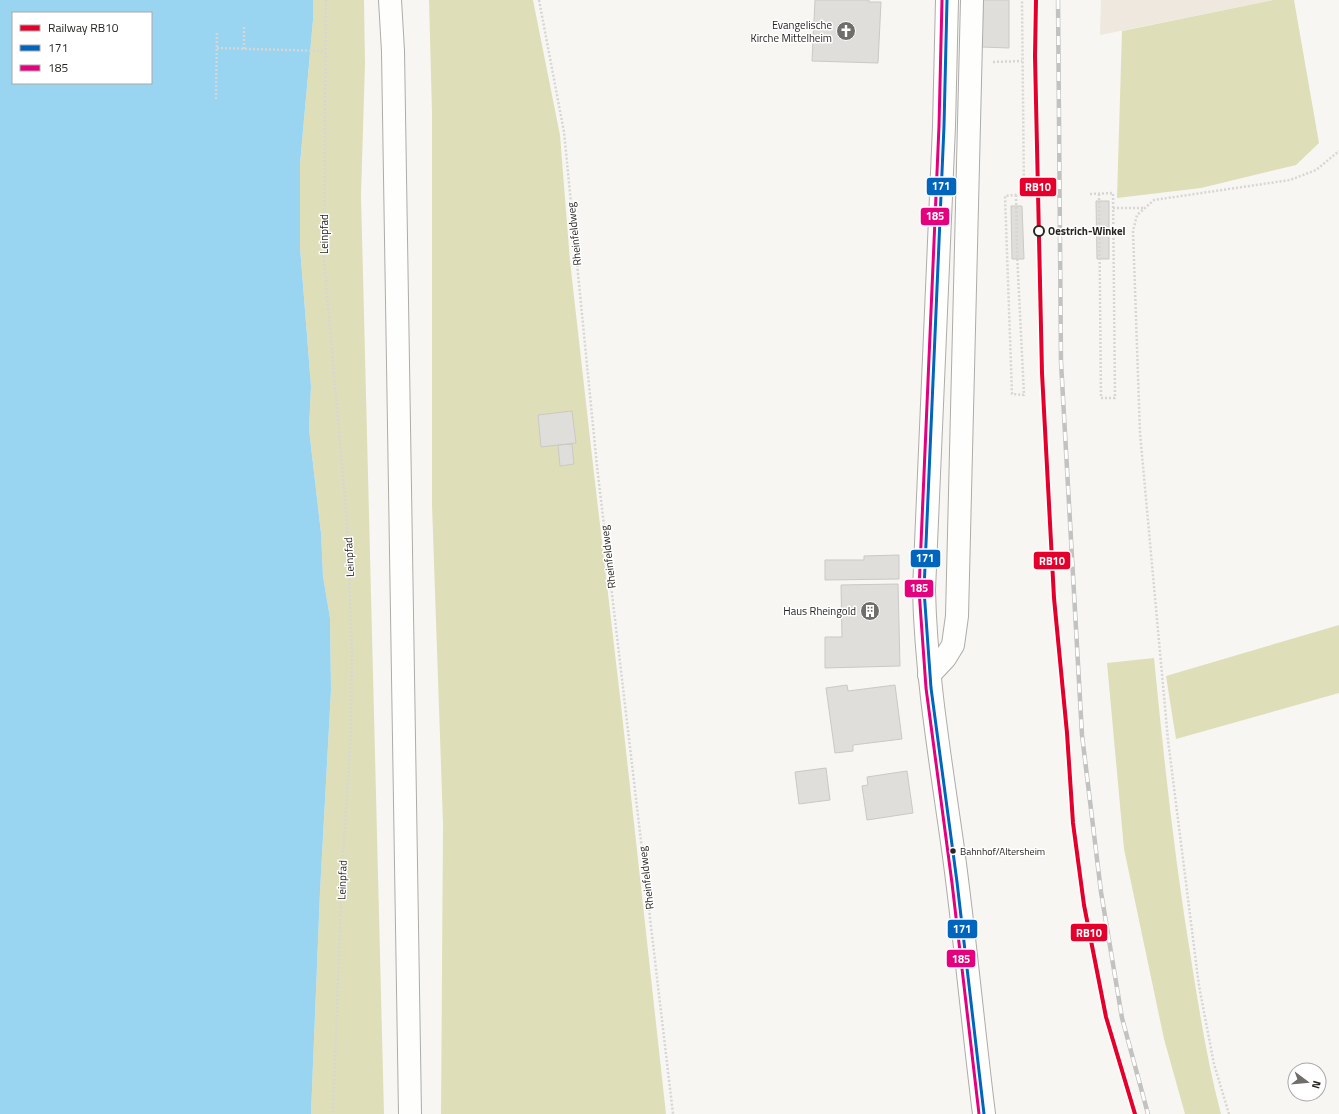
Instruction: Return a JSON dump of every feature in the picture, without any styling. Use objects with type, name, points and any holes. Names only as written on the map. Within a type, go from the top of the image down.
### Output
[{"type":"main road","points":[[390,0],[393,51],[410,1114]]},
{"type":"main road","points":[[393,51],[397,24],[404,0]]},
{"type":"main road","points":[[947,0],[944,126],[924,590],[929,675],[939,762],[953,850],[984,1114]]},
{"type":"main road","points":[[929,675],[945,658],[953,645],[957,616],[972,0]]},
{"type":"path","name":"Leinpfad","points":[[326,0],[324,260],[347,522],[352,655],[351,731],[342,872],[334,1114]]},
{"type":"path","name":"Rheinfeldweg","points":[[539,0],[564,132],[597,466],[673,1114]]},
{"type":"path","points":[[1016,195],[1017,253],[1024,395],[1012,394],[1005,196],[1024,194],[1022,0]]},
{"type":"path","points":[[244,26],[244,49]]},
{"type":"path","points":[[216,99],[217,33]]},
{"type":"path","points":[[217,48],[325,51]]},
{"type":"path","points":[[970,63],[1022,61]]},
{"type":"path","points":[[1229,1114],[1214,1064],[1199,986],[1167,732],[1140,433],[1133,231],[1138,215],[1154,200],[1297,178],[1316,170],[1339,150]]},
{"type":"path","points":[[1090,194],[1099,193],[1113,193],[1115,398],[1101,398],[1099,193]]},
{"type":"path","points":[[1113,208],[1144,208]]},
{"type":"shaded area","points":[[1101,0],[1273,0],[1100,35]]},
{"type":"green space","points":[[313,0],[364,0],[365,63],[361,195],[384,1114],[311,1114],[320,892],[331,690],[330,618],[323,576],[321,533],[309,429],[311,386],[300,247],[300,164],[313,20]]},
{"type":"green space","points":[[429,0],[533,0],[560,135],[570,261],[666,1114],[441,1114],[443,824],[432,505],[432,113]]},
{"type":"green space","points":[[1273,0],[1294,0],[1319,143],[1296,165],[1201,188],[1117,198],[1122,31]]},
{"type":"green space","points":[[1339,625],[1339,693],[1176,739],[1166,676]]},
{"type":"green space","points":[[1154,658],[1170,812],[1180,888],[1198,1002],[1212,1077],[1221,1114],[1185,1114],[1164,1039],[1124,849],[1107,663]]},
{"type":"water","points":[[0,0],[313,0],[313,20],[300,164],[300,247],[311,386],[309,429],[321,533],[323,576],[330,618],[331,690],[320,892],[311,1114],[0,1114]]},
{"type":"building","name":"Evangelische Kirche Mittelheim","points":[[815,0],[869,0],[869,2],[881,2],[878,63],[812,61]]},
{"type":"building","points":[[983,0],[1009,0],[1009,48],[982,47]]},
{"type":"building","points":[[1096,201],[1109,201],[1109,259],[1097,259]]},
{"type":"building","points":[[1011,206],[1022,206],[1024,259],[1012,259]]},
{"type":"building","points":[[572,411],[576,443],[541,447],[538,415]]},
{"type":"building","points":[[572,444],[574,464],[560,466],[558,445]]},
{"type":"building","points":[[899,555],[899,579],[825,580],[825,560],[864,560],[864,556]]},
{"type":"building","name":"Haus Rheingold","points":[[898,584],[900,666],[825,668],[825,637],[842,637],[841,585]]},
{"type":"building","points":[[847,685],[848,691],[895,685],[902,739],[853,745],[853,751],[835,753],[826,688]]},
{"type":"building","points":[[826,768],[830,800],[799,804],[795,772]]},
{"type":"building","points":[[907,771],[913,813],[867,820],[862,786],[868,785],[867,777]]},
{"type":"railway","points":[[1058,0],[1061,362],[1082,735],[1101,892],[1122,1018],[1148,1114]]},
{"type":"rail line","name":"RB10","points":[[1036,0],[1035,56],[1042,373],[1054,598],[1067,733],[1073,823],[1084,905],[1106,1017],[1135,1114]]},
{"type":"transit line","name":"185","points":[[942,0],[939,126],[919,590],[926,688],[952,883],[979,1114]]},
{"type":"transit line","name":"171","points":[[947,0],[944,126],[924,590],[931,688],[957,882],[984,1114]]},
{"type":"place","name":"Evangelische Kirche Mittelheim","points":[[846,31]]},
{"type":"place","name":"Oestrich-Winkel","points":[[1039,231]]},
{"type":"place","name":"Haus Rheingold","points":[[870,611]]},
{"type":"place","name":"Bahnhof/Altersheim","points":[[953,851]]}]
